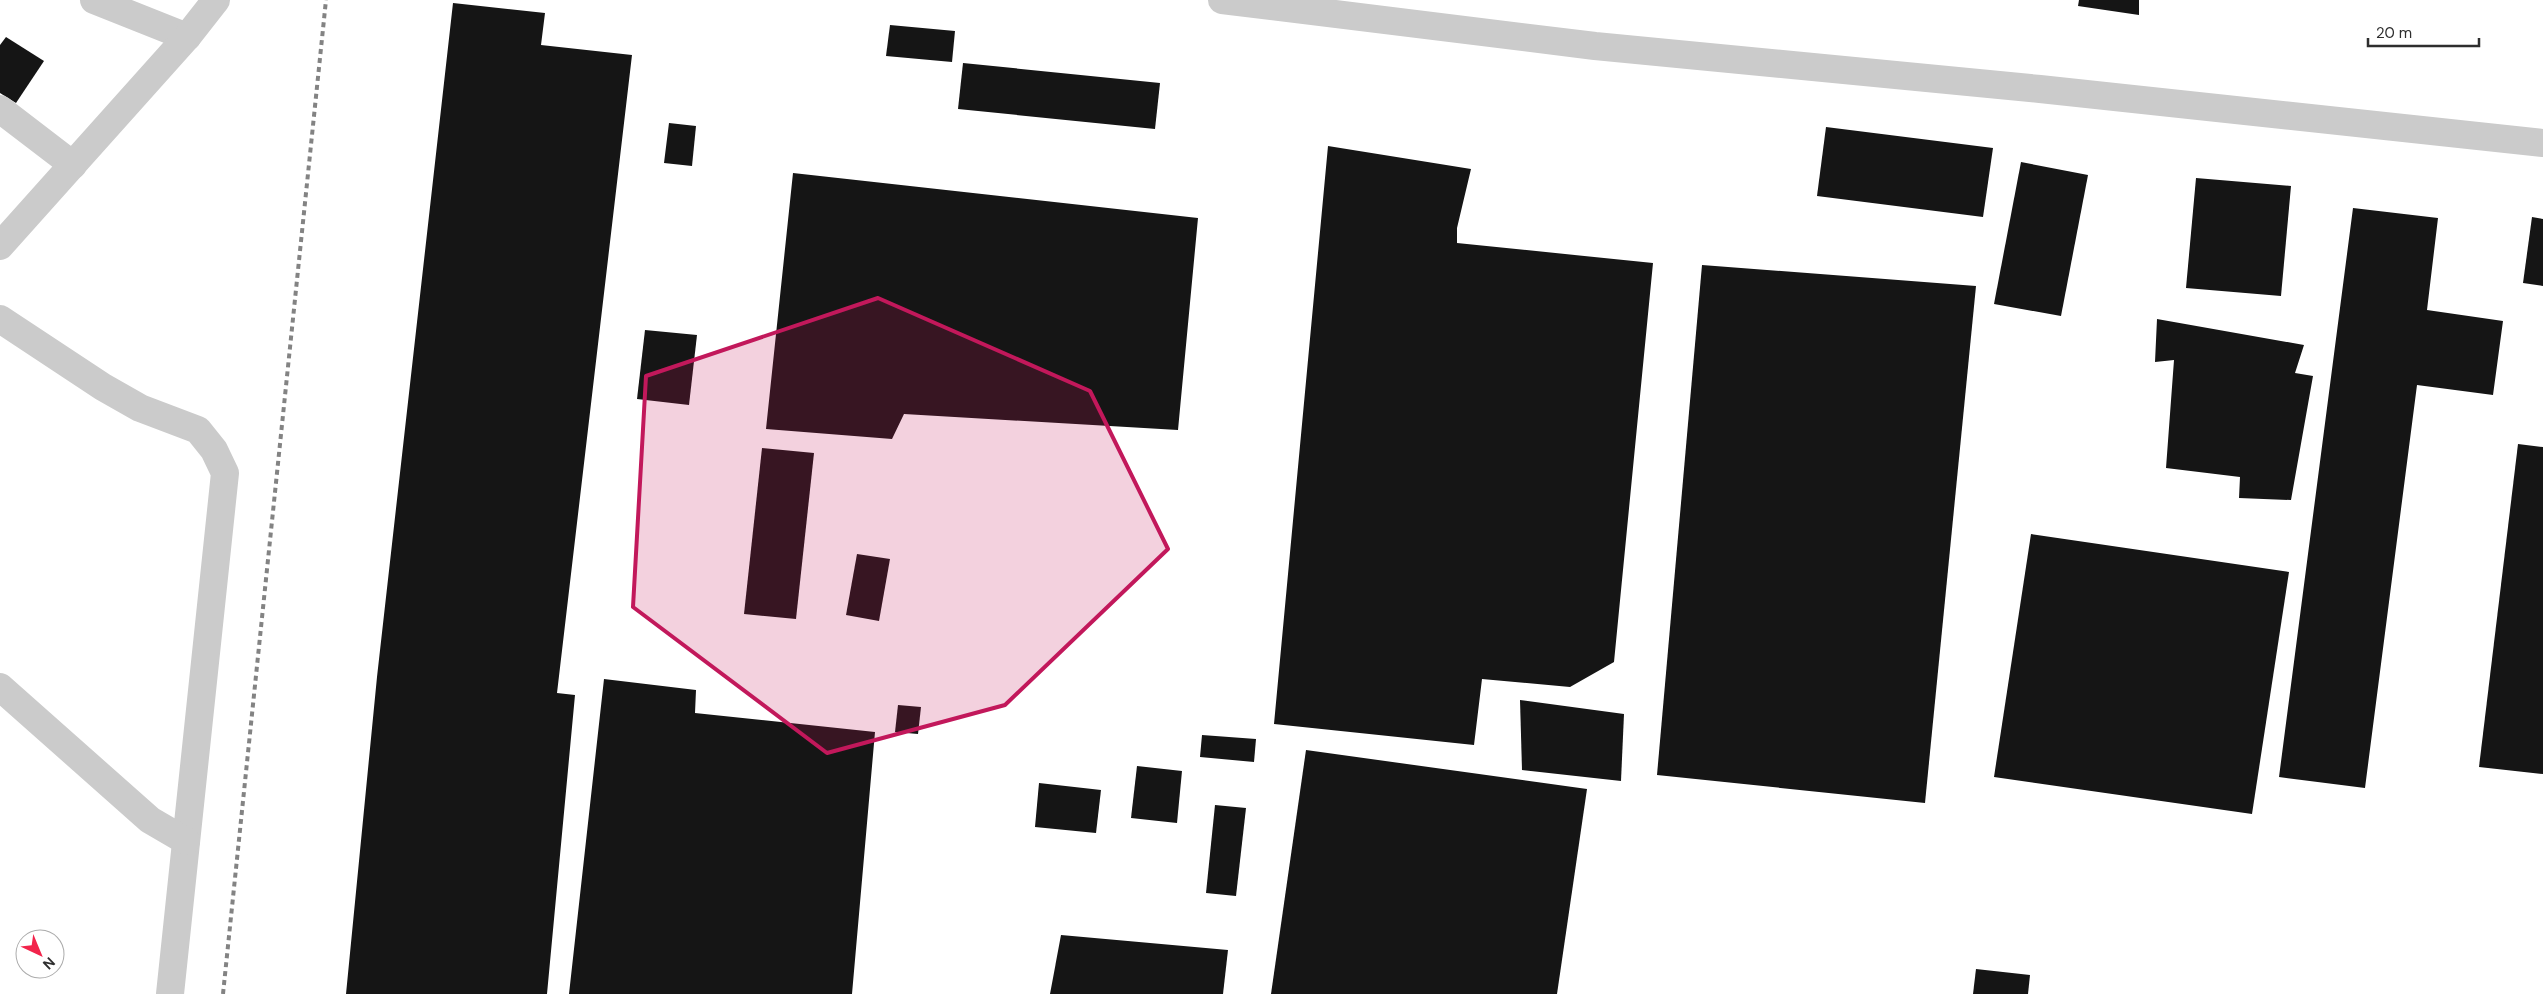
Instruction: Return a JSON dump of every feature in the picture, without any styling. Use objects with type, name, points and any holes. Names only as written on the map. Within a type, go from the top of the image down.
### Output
[{"type":"street","points":[[94,0],[187,37]]},
{"type":"street","points":[[0,246],[187,37],[216,0]]},
{"type":"street","points":[[1222,0],[1595,46],[2040,89],[2543,143]]},
{"type":"street","points":[[0,109],[73,165]]},
{"type":"street","points":[[0,319],[103,387],[140,408],[198,430],[214,450],[225,472],[170,994]]},
{"type":"street","points":[[0,687],[150,820],[186,842]]},
{"type":"highlighted area","points":[[878,298],[1090,391],[1168,549],[1005,705],[827,753],[633,607],[646,376]]},
{"type":"building","points":[[2079,0],[2139,0],[2139,15],[2078,6]]},
{"type":"building","points":[[453,3],[545,13],[541,45],[632,55],[557,693],[575,695],[547,994],[346,994],[377,677]]},
{"type":"building","points":[[890,25],[955,31],[952,62],[886,56]]},
{"type":"building","points":[[6,37],[44,61],[16,103],[0,93],[0,45]]},
{"type":"building","points":[[963,63],[1160,83],[1155,129],[958,109]]},
{"type":"building","points":[[669,123],[696,126],[692,166],[664,163]]},
{"type":"building","points":[[1826,127],[1993,148],[1983,217],[1817,196]]},
{"type":"building","points":[[1328,146],[1471,169],[1457,228],[1457,243],[1653,263],[1614,662],[1570,687],[1482,679],[1474,745],[1274,724]]},
{"type":"building","points":[[2021,162],[2088,175],[2061,316],[1994,304]]},
{"type":"building","points":[[793,173],[1198,218],[1178,430],[904,414],[892,439],[766,429]]},
{"type":"building","points":[[2196,178],[2291,186],[2281,296],[2186,288]]},
{"type":"building","points":[[2353,208],[2438,218],[2427,310],[2503,321],[2493,395],[2417,385],[2365,788],[2279,777]]},
{"type":"building","points":[[2532,217],[2543,219],[2543,286],[2523,283]]},
{"type":"building","points":[[1702,265],[1976,286],[1925,803],[1657,775]]},
{"type":"building","points":[[2157,319],[2304,345],[2295,373],[2313,376],[2291,500],[2239,498],[2240,477],[2166,468],[2174,360],[2155,362]]},
{"type":"building","points":[[645,330],[697,335],[689,405],[637,399]]},
{"type":"building","points":[[2518,444],[2543,447],[2543,774],[2479,767]]},
{"type":"building","points":[[762,448],[814,453],[796,619],[744,614]]},
{"type":"building","points":[[2031,534],[2289,572],[2252,814],[1994,777]]},
{"type":"building","points":[[857,554],[890,559],[879,621],[846,615]]},
{"type":"building","points":[[604,679],[696,690],[695,713],[875,732],[852,994],[569,994]]},
{"type":"building","points":[[1520,700],[1624,714],[1621,781],[1522,770]]},
{"type":"building","points":[[898,705],[921,707],[918,734],[895,732]]},
{"type":"building","points":[[1202,735],[1256,739],[1254,762],[1200,757]]},
{"type":"building","points":[[1306,750],[1587,789],[1557,994],[1271,994]]},
{"type":"building","points":[[1137,766],[1182,771],[1177,823],[1131,818]]},
{"type":"building","points":[[1039,783],[1101,790],[1096,833],[1035,827]]},
{"type":"building","points":[[1215,805],[1246,808],[1236,896],[1206,893]]},
{"type":"building","points":[[1061,935],[1228,950],[1223,994],[1050,994]]},
{"type":"building","points":[[1976,969],[2030,975],[2028,994],[1973,994]]},
{"type":"railway","points":[[223,994],[326,0]]}]
